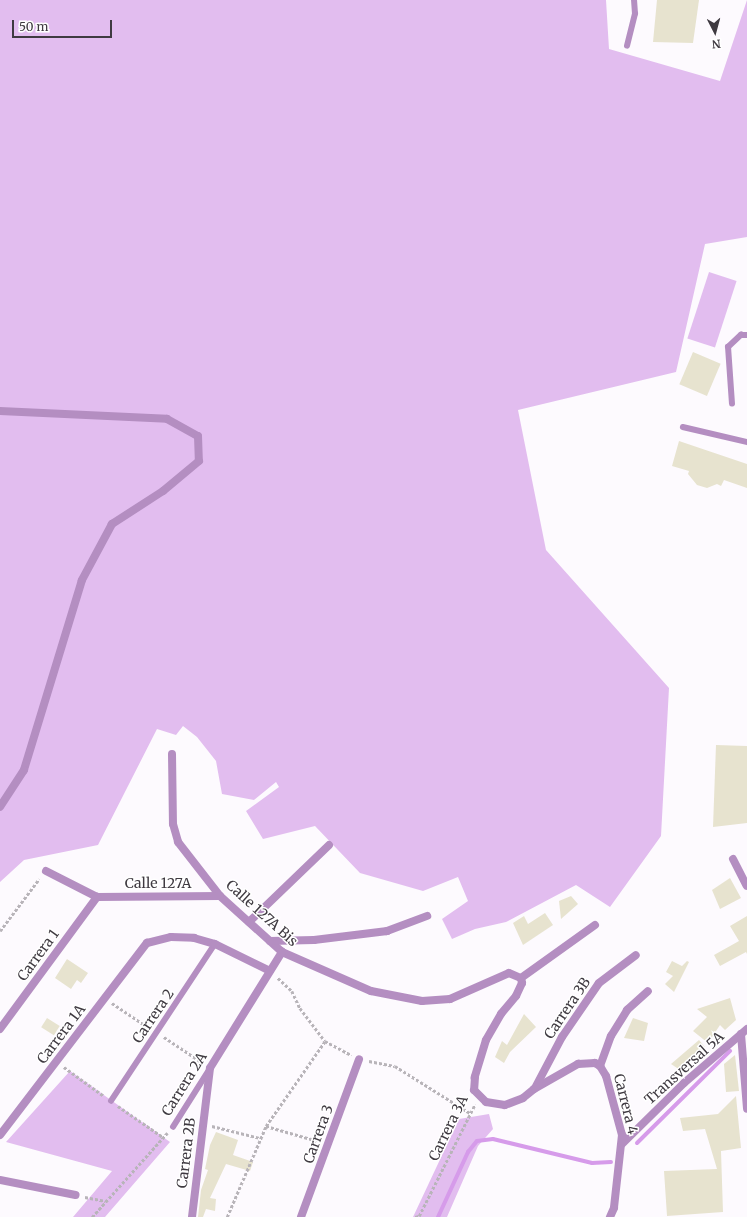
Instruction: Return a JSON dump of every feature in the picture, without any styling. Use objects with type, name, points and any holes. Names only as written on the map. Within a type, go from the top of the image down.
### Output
[{"type":"street","points":[[0,411],[167,419],[198,436],[199,461],[163,491],[112,524],[82,580],[24,770],[0,807]]},
{"type":"street","name":"Calle 127A Bis","points":[[172,754],[173,824],[178,842],[220,896],[282,952],[371,991],[422,1001],[450,999],[509,973],[521,978]]},
{"type":"street","points":[[249,922],[329,845]]},
{"type":"street","points":[[733,859],[747,886]]},
{"type":"street","points":[[46,871],[97,896]]},
{"type":"street","name":"Calle 127A","points":[[97,896],[220,896]]},
{"type":"street","name":"Carrera 1","points":[[0,1030],[97,896]]},
{"type":"street","points":[[270,941],[314,940],[387,931],[427,916]]},
{"type":"street","points":[[521,978],[595,925]]},
{"type":"street","name":"Carrera 1A","points":[[0,1134],[147,943],[158,938],[194,938],[215,944],[270,971]]},
{"type":"street","name":"Carrera 2A","points":[[210,1068],[282,952]]},
{"type":"street","name":"Carrera 3B","points":[[534,1089],[562,1037],[599,982],[636,955]]},
{"type":"street","name":"Carrera 3A","points":[[478,1097],[474,1084],[486,1040],[501,1014],[516,996],[522,983],[521,978]]},
{"type":"street","name":"Carrera 4","points":[[610,1217],[614,1208],[622,1144],[619,1123],[606,1076],[600,1066],[611,1036],[627,1010],[648,991]]},
{"type":"street","points":[[744,1031],[747,1109]]},
{"type":"street","name":"Transversal 5A","points":[[622,1144],[684,1083],[744,1031]]},
{"type":"street","name":"Carrera 3","points":[[301,1217],[359,1059]]},
{"type":"street","points":[[478,1097],[492,1104],[505,1105],[523,1098],[534,1089],[578,1064],[595,1063],[600,1066]]},
{"type":"street","name":"Carrera 2B","points":[[192,1217],[210,1068]]},
{"type":"street","points":[[0,1180],[76,1195]]},
{"type":"lane","points":[[627,46],[635,14],[634,0]]},
{"type":"lane","points":[[732,404],[728,347],[741,335],[747,335]]},
{"type":"lane","points":[[683,427],[747,442]]},
{"type":"lane","name":"Carrera 2","points":[[111,1101],[215,944]]},
{"type":"lane","name":"Carrera 2A","points":[[173,1127],[210,1068]]},
{"type":"path","points":[[0,931],[46,871]]},
{"type":"path","points":[[227,1217],[266,1126],[325,1041]]},
{"type":"path","name":"Carrera 3A","points":[[415,1217],[419,1216],[478,1097]]},
{"type":"path","points":[[203,1124],[260,1138]]},
{"type":"path","points":[[266,1126],[328,1144]]},
{"type":"path","name":"Carrera 2A","points":[[92,1217],[173,1127]]},
{"type":"path","points":[[76,1195],[106,1201]]},
{"type":"shaded area","points":[[0,0],[606,0],[609,49],[720,81],[747,0],[747,237],[705,244],[676,372],[518,410],[546,550],[669,688],[661,836],[610,907],[576,885],[506,922],[475,929],[452,939],[442,919],[468,901],[458,877],[423,891],[360,873],[315,826],[263,839],[246,811],[279,787],[276,782],[254,800],[222,794],[216,761],[197,737],[183,726],[176,735],[157,729],[98,845],[24,860],[0,882]]},
{"type":"shaded area","points":[[709,272],[737,281],[715,348],[687,339]]},
{"type":"shaded area","points":[[70,1071],[170,1142],[105,1217],[73,1217],[112,1171],[6,1142]]},
{"type":"shaded area","points":[[489,1114],[493,1129],[478,1146],[447,1217],[413,1217],[459,1119]]},
{"type":"building","points":[[657,0],[699,0],[693,43],[653,42]]},
{"type":"building","points":[[693,352],[721,364],[707,396],[679,384]]},
{"type":"building","points":[[679,441],[747,464],[747,488],[724,480],[721,486],[717,484],[707,488],[697,485],[688,474],[689,471],[672,466]]},
{"type":"building","points":[[716,745],[747,746],[747,823],[713,827]]},
{"type":"building","points":[[730,878],[741,898],[720,909],[712,890]]},
{"type":"building","points":[[571,896],[578,904],[561,919],[559,901]]},
{"type":"building","points":[[545,913],[553,925],[523,945],[513,923],[524,916],[528,924]]},
{"type":"building","points":[[747,916],[747,954],[746,952],[720,966],[714,955],[739,941],[730,926]]},
{"type":"building","points":[[67,959],[88,973],[81,983],[77,980],[71,989],[55,978]]},
{"type":"building","points":[[672,961],[682,966],[687,961],[689,962],[674,992],[665,984],[673,976],[666,972]]},
{"type":"building","points":[[730,998],[736,1020],[725,1030],[720,1025],[708,1043],[693,1031],[707,1017],[697,1009]]},
{"type":"building","points":[[524,1014],[536,1027],[510,1052],[504,1063],[495,1057],[502,1041],[507,1045]]},
{"type":"building","points":[[47,1018],[60,1026],[54,1035],[41,1027]]},
{"type":"building","points":[[633,1018],[648,1023],[644,1041],[624,1038]]},
{"type":"building","points":[[699,1040],[705,1047],[680,1070],[671,1064]]},
{"type":"building","points":[[735,1055],[739,1091],[726,1092],[724,1064]]},
{"type":"building","points":[[736,1096],[741,1148],[721,1151],[723,1212],[667,1216],[664,1171],[717,1169],[705,1129],[683,1131],[680,1118],[718,1114]]},
{"type":"building","points":[[216,1132],[238,1140],[233,1155],[253,1162],[250,1171],[226,1164],[210,1198],[216,1199],[215,1211],[206,1209],[203,1217],[198,1217],[201,1190],[208,1170],[205,1169],[210,1145]]},
{"type":"waterway","points":[[637,1143],[730,1051]]},
{"type":"waterway","points":[[438,1217],[468,1152],[477,1141],[493,1139],[592,1163],[611,1162]]}]
